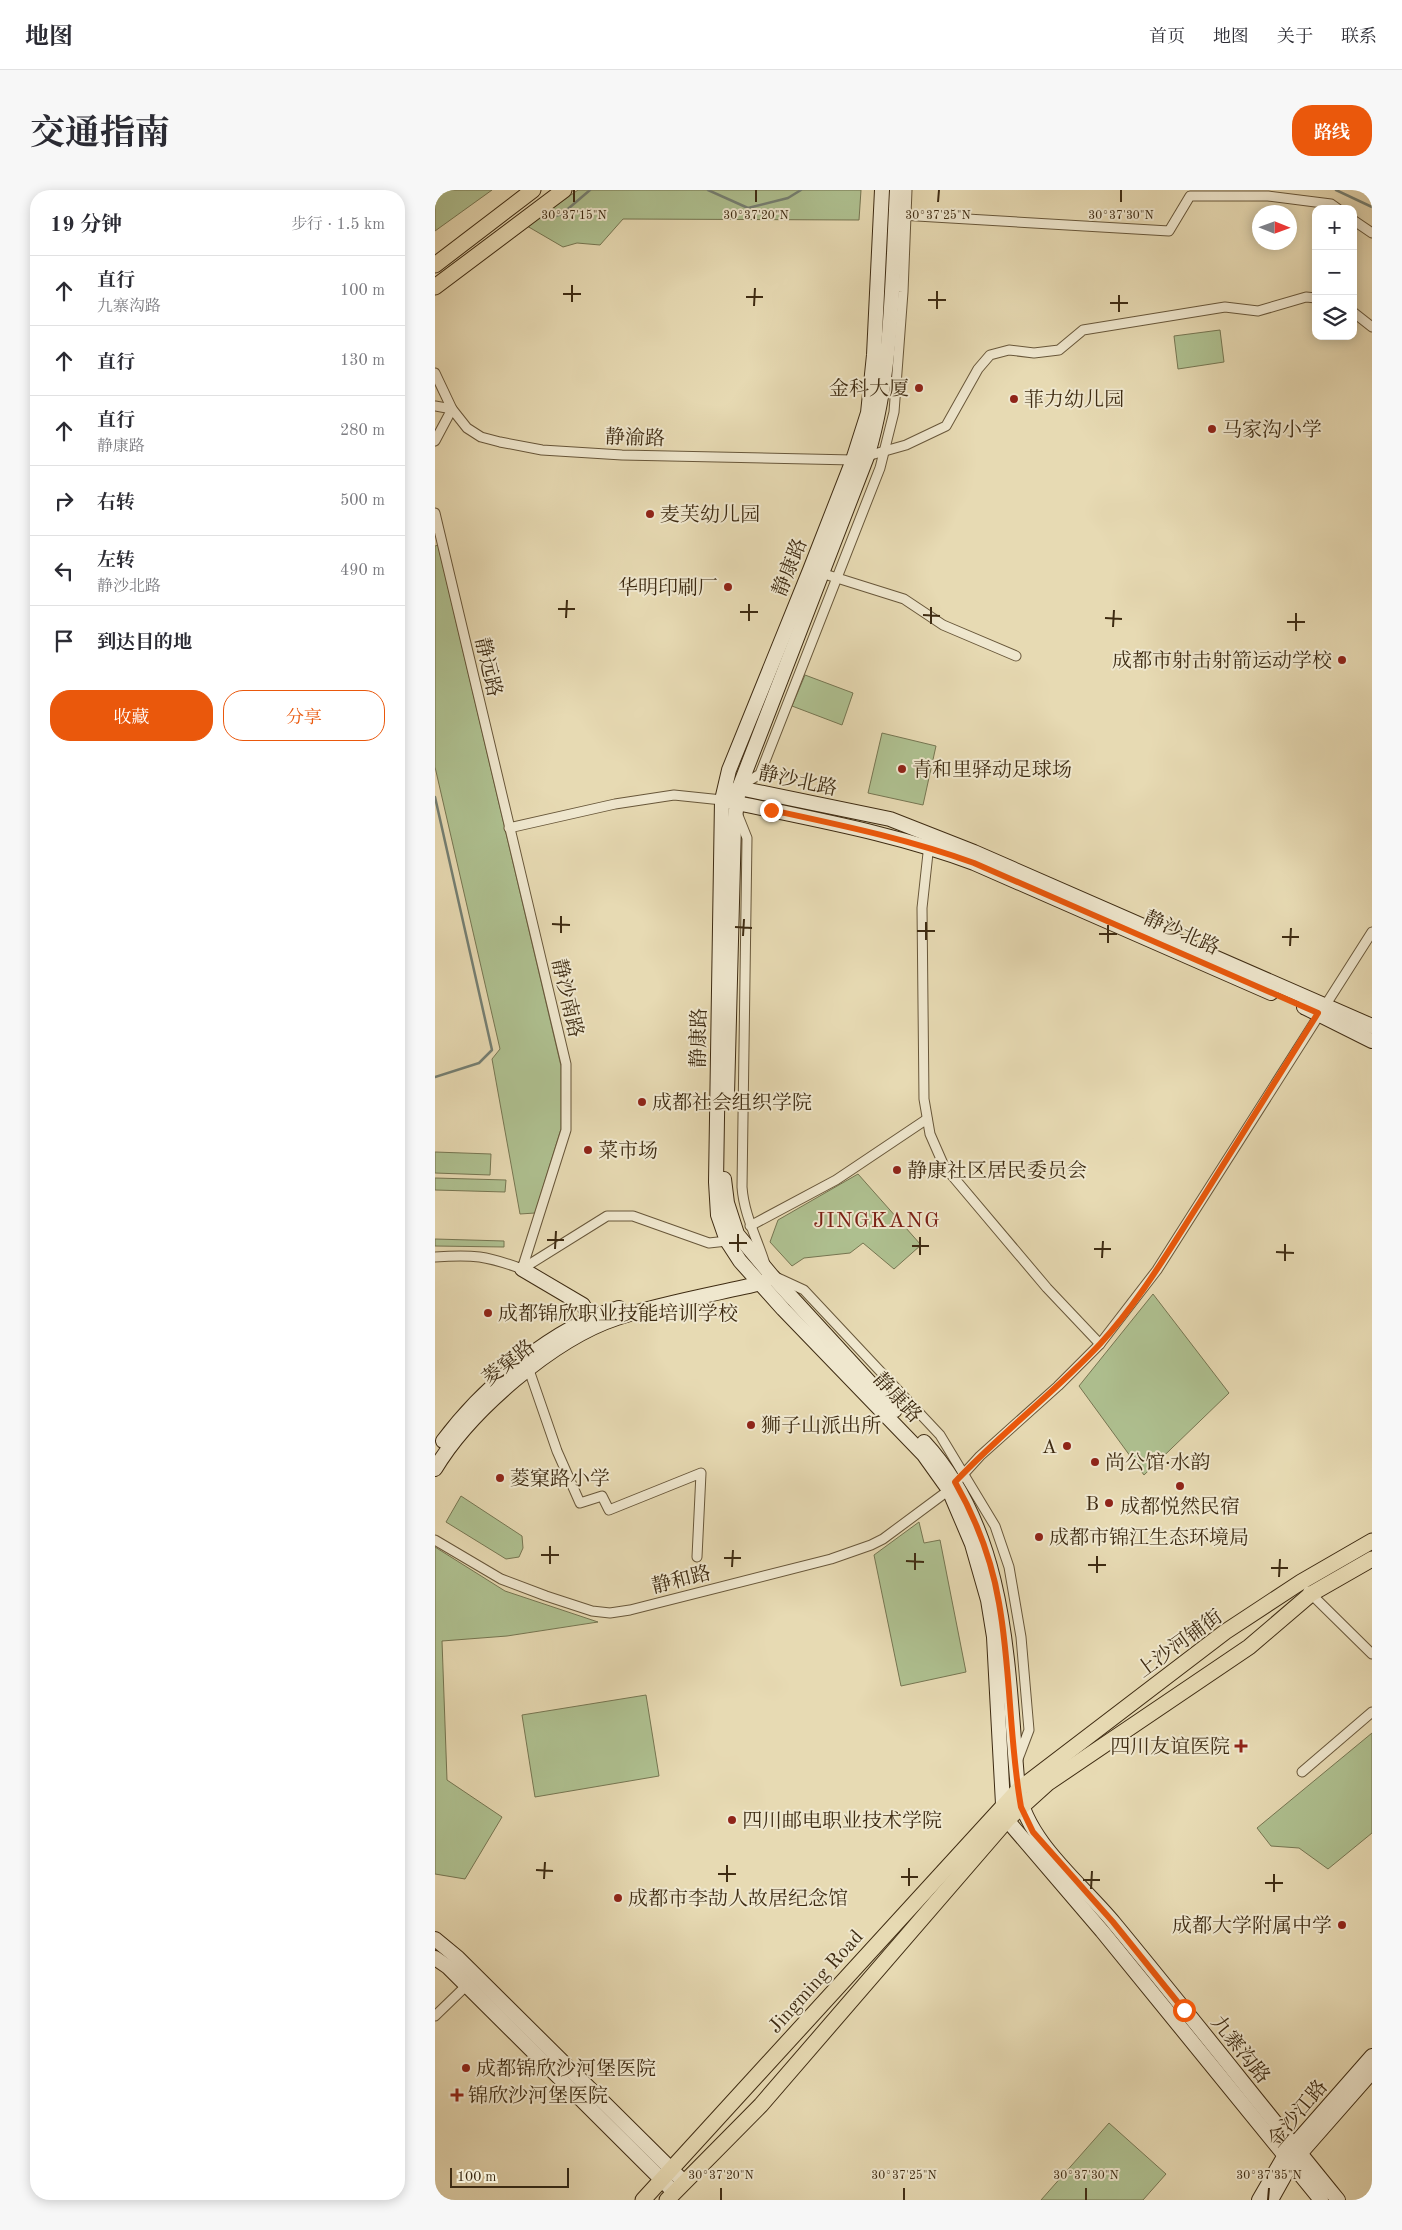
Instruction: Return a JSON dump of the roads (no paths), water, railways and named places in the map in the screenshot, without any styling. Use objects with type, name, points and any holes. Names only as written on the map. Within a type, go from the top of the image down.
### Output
[{"type":"main road","points":[[435,265],[533,190]]},
{"type":"main road","points":[[435,287],[564,190]]},
{"type":"main road","name":"静康路","points":[[882,190],[875,355],[868,413],[816,572],[739,788],[736,806],[724,1180],[727,1203],[737,1234],[765,1276],[783,1309],[924,1454],[956,1482],[985,1548],[999,1601],[1021,1807],[1033,1832],[1107,1926]]},
{"type":"main road","name":"静康路","points":[[765,1276],[740,1261],[727,1240],[718,1215],[716,1182],[722,800],[729,770],[869,454],[883,396],[888,349],[901,215],[897,190]]},
{"type":"main road","name":"静沙北路","points":[[722,800],[739,788],[890,819],[930,841]]},
{"type":"main road","name":"静沙北路","points":[[722,800],[736,806],[930,841],[974,852],[1321,1010],[1372,1041]]},
{"type":"main road","name":"静沙北路","points":[[1321,1010],[1372,1026]]},
{"type":"main road","points":[[522,1269],[583,1305],[594,1323]]},
{"type":"main road","name":"菱窠路","points":[[435,1452],[461,1416],[496,1383],[532,1355],[617,1309],[765,1276]]},
{"type":"main road","name":"菱窠路","points":[[435,1469],[447,1450],[485,1406],[529,1370],[594,1323]]},
{"type":"main road","name":"静康路","points":[[956,1482],[988,1600],[994,1637],[1003,1804],[1007,1820]]},
{"type":"main road","name":"上沙河铺街","points":[[1018,1790],[1225,1632],[1301,1582],[1372,1541]]},
{"type":"main road","name":"上沙河铺街","points":[[1021,1807],[1049,1783],[1249,1646],[1311,1594],[1372,1559]]},
{"type":"main road","name":"Jingming Road","points":[[643,2200],[1003,1804],[1018,1790]]},
{"type":"main road","name":"Jingming Road","points":[[675,2191],[761,2105],[1007,1820],[1021,1807]]},
{"type":"main road","points":[[1007,1820],[1107,1926]]},
{"type":"main road","name":"九寨沟路","points":[[1107,1926],[1293,2154],[1338,2200]]},
{"type":"main road","points":[[435,1939],[458,1958],[666,2174],[675,2191]]},
{"type":"main road","points":[[435,1958],[448,1967],[666,2174]]},
{"type":"main road","name":"金沙江路","points":[[1259,2200],[1293,2154],[1372,2056]]},
{"type":"main road","name":"金沙江路","points":[[1271,2200],[1293,2154],[1372,2072]]},
{"type":"main road","name":"九寨沟路","points":[[1293,2154],[1321,2200]]},
{"type":"street","points":[[739,788],[760,774],[880,468],[894,412],[901,215],[907,190]]},
{"type":"street","points":[[901,215],[1169,230],[1190,196],[1269,196],[1332,205]]},
{"type":"street","points":[[1357,223],[1372,233]]},
{"type":"street","name":"静渝路","points":[[435,373],[451,409],[467,428],[481,437],[543,450],[622,455],[853,460],[906,445],[946,426],[978,369],[990,355],[1009,350],[1034,353],[1059,350],[1083,330],[1225,307],[1258,311],[1306,297],[1312,298]]},
{"type":"street","points":[[1357,315],[1372,327]]},
{"type":"street","points":[[435,406],[451,409],[435,441]]},
{"type":"street","name":"静远路","points":[[435,513],[509,828]]},
{"type":"street","points":[[816,572],[904,599],[943,625],[1016,656]]},
{"type":"street","points":[[509,828],[615,804],[674,795],[722,800]]},
{"type":"street","points":[[736,806],[747,838],[741,1187],[743,1204],[765,1276],[804,1290],[940,1435],[956,1482]]},
{"type":"street","name":"静沙南路","points":[[509,828],[566,1064],[566,1130],[522,1269]]},
{"type":"street","points":[[930,841],[922,908],[924,1099],[930,1134],[944,1166],[1047,1288],[1100,1344]]},
{"type":"street","name":"静和路","points":[[435,1540],[501,1579],[592,1611],[610,1613],[649,1605],[857,1551],[883,1539],[956,1482],[1100,1344],[1157,1270],[1372,932]]},
{"type":"street","points":[[750,1226],[836,1180],[927,1120]]},
{"type":"street","points":[[435,1257],[460,1255],[489,1257],[522,1269],[607,1216],[633,1216],[709,1243],[727,1240]]},
{"type":"street","points":[[529,1370],[557,1451],[580,1503],[602,1496],[609,1510],[701,1473],[697,1557]]},
{"type":"street","points":[[1301,1582],[1372,1654]]},
{"type":"street","points":[[1302,1772],[1372,1712]]},
{"type":"street","points":[[435,2016],[466,1986]]},
{"type":"waterway","points":[[552,217],[562,214],[590,190]]},
{"type":"waterway","points":[[708,190],[748,208],[788,198],[801,190]]},
{"type":"waterway","points":[[1336,190],[1372,207]]},
{"type":"waterway","points":[[435,797],[492,1050],[479,1063],[435,1077]]},
{"type":"place","name":"金科大厦","points":[[919,388]]},
{"type":"place","name":"菲力幼儿园","points":[[1014,399]]},
{"type":"place","name":"马家沟小学","points":[[1212,429]]},
{"type":"place","name":"麦芙幼儿园","points":[[650,514]]},
{"type":"place","name":"华明印刷厂","points":[[728,587]]},
{"type":"place","name":"成都市射击射箭运动学校","points":[[1342,660]]},
{"type":"place","name":"青和里驿动足球场","points":[[902,769]]},
{"type":"place","name":"成都社会组织学院","points":[[642,1102]]},
{"type":"place","name":"菜市场","points":[[588,1150]]},
{"type":"place","name":"静康社区居民委员会","points":[[897,1170]]},
{"type":"place","name":"成都锦欣职业技能培训学校","points":[[488,1313]]},
{"type":"place","name":"狮子山派出所","points":[[751,1425]]},
{"type":"place","name":"A","points":[[1067,1446]]},
{"type":"place","name":"尚公馆·水韵","points":[[1095,1462]]},
{"type":"place","name":"菱窠路小学","points":[[500,1478]]},
{"type":"place","name":"成都悦然民宿","points":[[1180,1486]]},
{"type":"place","name":"B","points":[[1109,1503]]},
{"type":"place","name":"成都市锦江生态环境局","points":[[1039,1537]]},
{"type":"place","name":"四川友谊医院","points":[[1241,1746]]},
{"type":"place","name":"四川邮电职业技术学院","points":[[732,1820]]},
{"type":"place","name":"成都市李劼人故居纪念馆","points":[[618,1898]]},
{"type":"place","name":"成都大学附属中学","points":[[1342,1925]]},
{"type":"place","name":"成都锦欣沙河堡医院","points":[[466,2068]]},
{"type":"place","name":"锦欣沙河堡医院","points":[[457,2095]]},
{"type":"district","name":"JINGKANG","points":[[877,1219]]}]
